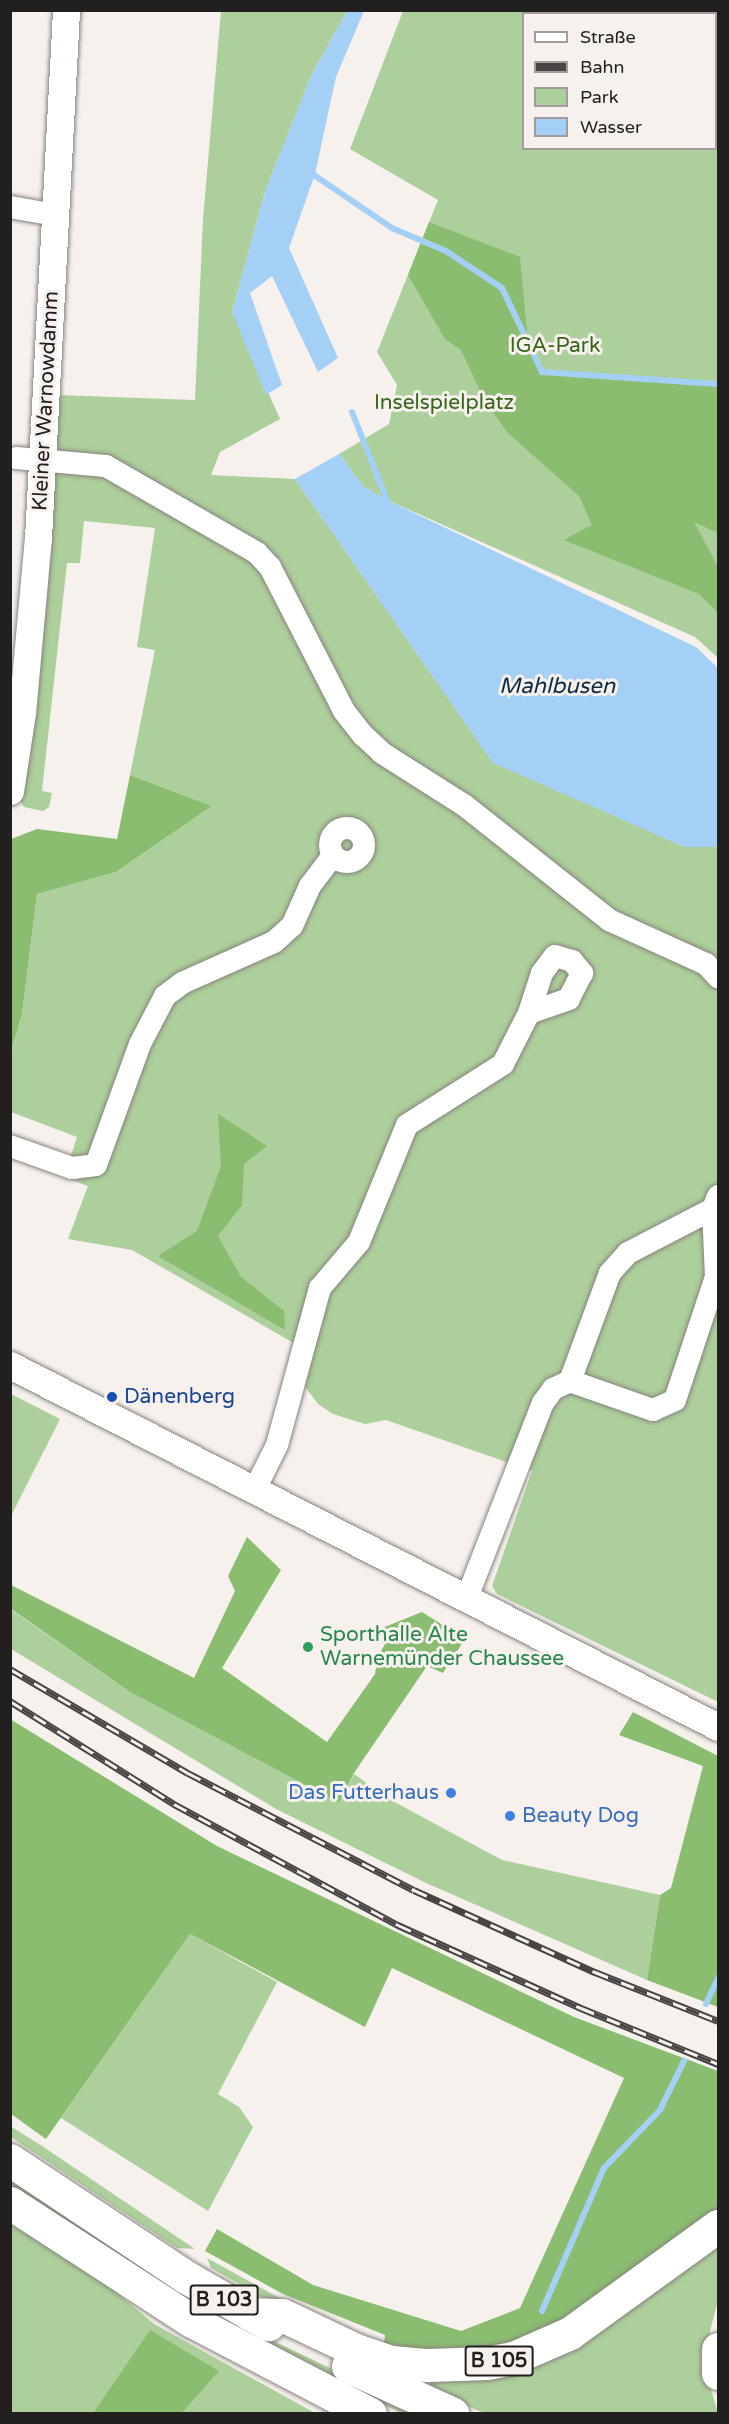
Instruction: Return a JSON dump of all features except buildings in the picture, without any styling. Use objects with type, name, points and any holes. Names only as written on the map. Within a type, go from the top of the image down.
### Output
[{"type":"highway","name":"B 103","points":[[10,2160],[113,2231],[250,2314],[352,2368],[453,2414]]},
{"type":"highway","name":"B 103","points":[[10,2203],[192,2321],[370,2414]]},
{"type":"highway","name":"B 105","points":[[250,2314],[282,2315],[356,2350],[391,2361],[428,2366],[488,2363],[523,2354],[570,2333],[718,2226]]},
{"type":"highway","points":[[718,2349],[718,2373]]},
{"type":"street","name":"Kleiner Warnowdamm","points":[[10,790],[32,621],[66,10]]},
{"type":"street","points":[[10,207],[56,215]]},
{"type":"street","points":[[16,458],[42,463],[106,466],[256,553],[270,567],[344,711],[363,735],[382,753],[464,805],[609,920],[706,964],[718,976]]},
{"type":"street","points":[[10,1146],[72,1168],[96,1165],[140,1044],[165,996],[182,983],[274,942],[292,926],[310,886],[333,856]]},
{"type":"street","points":[[254,1491],[277,1445],[298,1377],[311,1309],[328,1275],[359,1242],[400,1137],[417,1117],[503,1064],[529,1013]]},
{"type":"street","points":[[466,1600],[543,1403],[554,1389],[570,1381],[616,1265],[649,1241],[716,1202]]},
{"type":"street","points":[[570,1381],[653,1410],[675,1400],[716,1278],[716,1202]]},
{"type":"street","points":[[10,1365],[718,1727]]},
{"type":"green space","name":"IGA-Park","points":[[644,10],[648,12],[522,12],[522,150],[717,150],[718,48],[718,658],[695,637],[387,500],[363,486],[339,454],[389,424],[397,385],[377,352],[438,200],[350,149],[403,11]]},
{"type":"green space","points":[[221,11],[347,11],[312,74],[265,192],[232,312],[280,419],[220,452],[211,475],[295,479],[490,758],[684,847],[718,847],[718,1702],[497,1594],[492,1586],[532,1471],[386,1420],[365,1424],[333,1414],[318,1404],[298,1377],[304,1349],[132,1250],[68,1239],[88,1186],[64,1177],[77,1137],[11,1112],[11,1053],[22,1014],[37,894],[116,872],[212,806],[130,775],[155,650],[137,647],[155,528],[84,521],[80,563],[67,563],[42,791],[52,793],[49,807],[43,811],[24,807],[19,800],[57,395],[195,400],[203,219]]},
{"type":"green space","points":[[429,222],[520,257],[528,342],[543,372],[718,384],[718,533],[694,522],[718,567],[718,613],[699,594],[564,540],[592,525],[579,496],[508,433],[485,401],[461,350],[445,339],[408,275]]},
{"type":"green space","points":[[130,775],[212,806],[116,872],[37,894],[22,1014],[11,1052],[11,839],[37,829],[117,839]]},
{"type":"green space","points":[[218,1114],[267,1146],[244,1164],[242,1205],[218,1236],[241,1277],[284,1311],[285,1330],[158,1256],[197,1231],[221,1166]]},
{"type":"green space","points":[[11,1394],[60,1419],[11,1516]]},
{"type":"green space","points":[[247,1537],[281,1570],[222,1668],[327,1742],[375,1674],[378,1656],[388,1639],[377,1630],[422,1612],[465,1639],[443,1673],[427,1666],[354,1773],[339,1803],[130,1692],[11,1609],[11,1585],[194,1678],[235,1591],[228,1576]]},
{"type":"green space","points":[[10,1609],[130,1692],[339,1803],[354,1774],[389,1799],[502,1860],[660,1895],[647,1980],[426,1883],[276,1809],[11,1649]]},
{"type":"green space","points":[[633,1712],[718,1756],[718,2007],[647,1980],[660,1895],[671,1888],[703,1766],[619,1735]]},
{"type":"green space","points":[[10,1719],[217,1846],[574,2017],[718,2071],[718,2218],[635,2276],[513,2349],[427,2352],[384,2343],[385,2335],[283,2294],[205,2251],[217,2229],[313,2285],[461,2331],[520,2308],[624,2078],[392,1968],[365,2027],[190,1934],[46,2139],[11,2114]]},
{"type":"green space","points":[[190,1934],[277,1982],[218,2094],[239,2107],[253,2127],[208,2211],[61,2118]]},
{"type":"green space","points":[[10,2126],[195,2249],[177,2248],[11,2137]]},
{"type":"green space","points":[[11,2175],[249,2329],[423,2413],[401,2413],[246,2336],[102,2249],[11,2186]]},
{"type":"green space","points":[[10,2216],[91,2271],[154,2324],[315,2413],[182,2413],[218,2371],[150,2331],[93,2413],[11,2413]]},
{"type":"green space","points":[[718,2237],[718,2300],[706,2347],[707,2376],[718,2413],[484,2413],[414,2384],[406,2372]]},
{"type":"green space","points":[[207,2258],[314,2317],[384,2343],[427,2352],[428,2359],[283,2309],[211,2268]]},
{"type":"green space","points":[[150,2330],[219,2371],[182,2413],[93,2413]]},
{"type":"water","points":[[347,11],[364,11],[336,77],[315,174],[289,248],[338,358],[318,372],[272,276],[250,293],[282,385],[266,395],[232,312],[265,192],[312,74]]},
{"type":"water","name":"Mahlbusen","points":[[339,454],[363,486],[387,500],[696,647],[718,668],[718,847],[684,847],[493,763],[295,479]]},
{"type":"waterway","points":[[308,171],[392,228],[446,251],[502,288],[542,372],[718,384]]},
{"type":"waterway","points":[[352,412],[387,500]]},
{"type":"waterway","points":[[706,2004],[718,1978]]},
{"type":"waterway","points":[[542,2311],[604,2168],[660,2110],[684,2061]]},
{"type":"railway","points":[[10,1669],[188,1773],[414,1890],[595,1972],[718,2021]]},
{"type":"railway","points":[[10,1701],[174,1804],[398,1925],[581,2008],[718,2064]]},
{"type":"place","name":"Dänenberg","points":[[112,1397]]},
{"type":"place","name":"Sporthalle Alte Warnemünder Chaussee","points":[[308,1647]]},
{"type":"place","name":"Das Futterhaus","points":[[451,1793]]},
{"type":"place","name":"Beauty Dog","points":[[510,1816]]},
{"type":"park label","name":"Inselspielplatz","points":[[444,403]]}]
